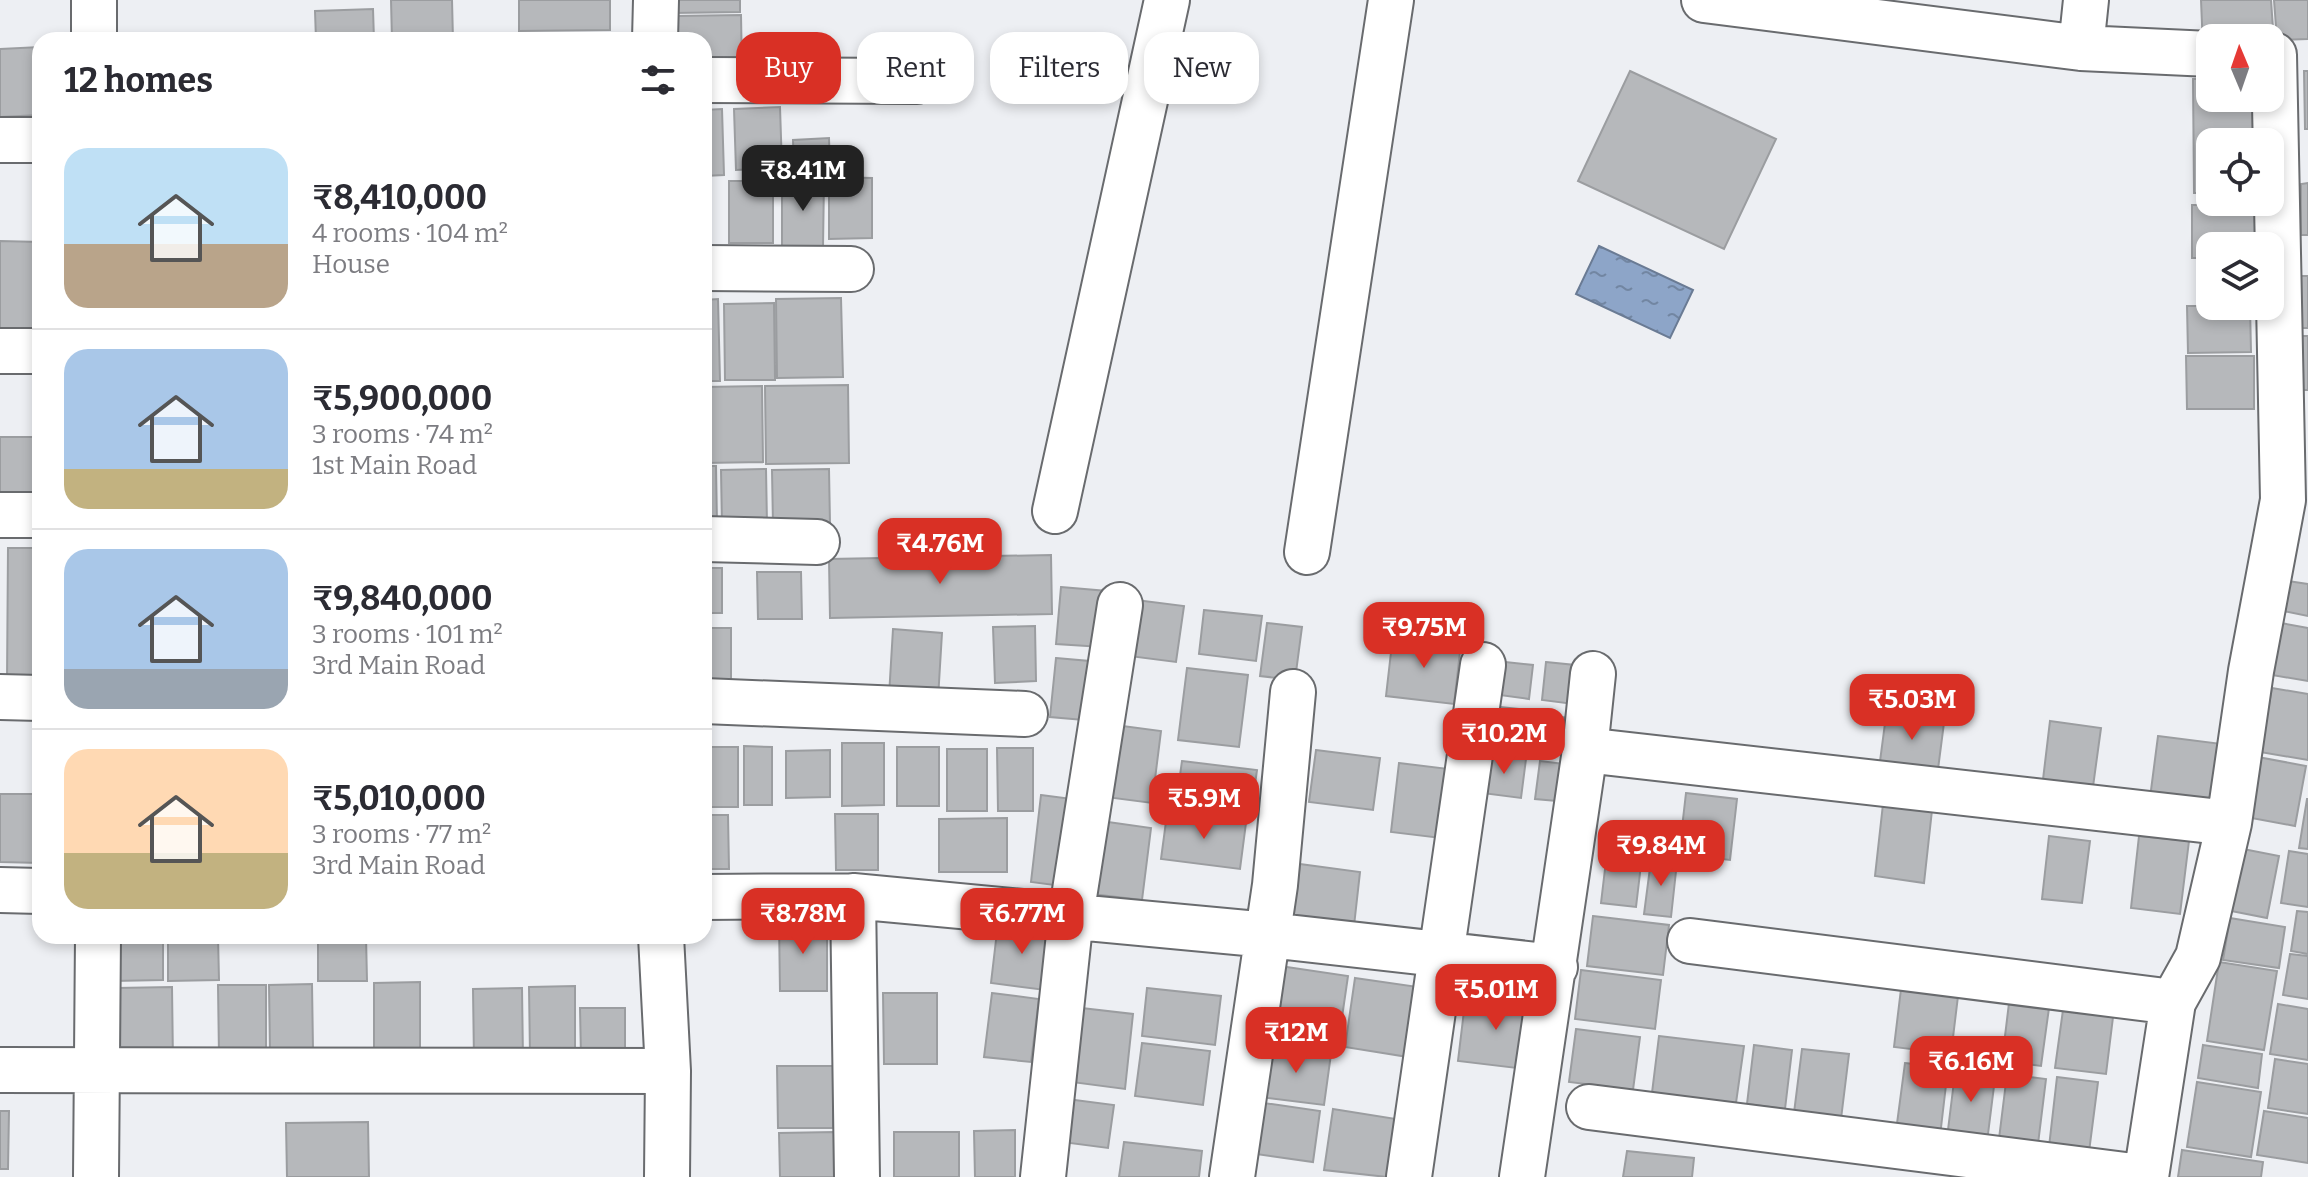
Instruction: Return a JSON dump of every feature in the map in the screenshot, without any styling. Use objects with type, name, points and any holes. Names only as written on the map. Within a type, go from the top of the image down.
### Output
[{"type":"street","points":[[94,0],[94,32]]},
{"type":"street","points":[[655,32],[656,0]]},
{"type":"street","points":[[1055,511],[1167,0]]},
{"type":"street","points":[[1307,552],[1391,0]]},
{"type":"street","points":[[1704,0],[1873,12],[2081,48],[2196,54]]},
{"type":"street","points":[[2081,48],[2086,0]]},
{"type":"street","points":[[712,80],[857,81]]},
{"type":"street","points":[[1589,1107],[2144,1177],[2173,1002],[2198,957],[2229,823],[2251,671],[2283,500],[2284,112]]},
{"type":"street","points":[[0,140],[32,140]]},
{"type":"street","points":[[712,268],[851,269]]},
{"type":"street","points":[[0,351],[32,351]]},
{"type":"street","points":[[0,515],[32,515]]},
{"type":"street","points":[[712,539],[817,542]]},
{"type":"street","points":[[1043,1177],[1071,916],[1120,605]]},
{"type":"street","points":[[1409,1177],[1483,665]]},
{"type":"street","points":[[1522,1177],[1555,967],[1593,674]]},
{"type":"street","points":[[1232,1177],[1275,885],[1293,692]]},
{"type":"street","points":[[0,697],[32,698]]},
{"type":"street","points":[[712,701],[1025,714]]},
{"type":"street","points":[[1585,750],[2229,823]]},
{"type":"street","points":[[0,890],[32,891]]},
{"type":"street","points":[[853,896],[857,1177]]},
{"type":"street","points":[[712,897],[853,896],[1268,935],[1555,967]]},
{"type":"street","points":[[1690,941],[2173,1002]]},
{"type":"street","points":[[96,1177],[98,944]]},
{"type":"street","points":[[661,944],[668,1071],[667,1177]]},
{"type":"street","points":[[0,1070],[668,1071]]},
{"type":"water","points":[[1599,246],[1693,290],[1670,338],[1576,294]]},
{"type":"building","points":[[391,0],[452,0],[453,32],[392,32]]},
{"type":"building","points":[[519,0],[610,0],[610,30],[519,31]]},
{"type":"building","points":[[673,0],[740,0],[740,12],[673,13]]},
{"type":"building","points":[[2201,0],[2271,0],[2273,24],[2202,24]]},
{"type":"building","points":[[2274,0],[2308,0],[2308,39],[2284,40],[2284,24],[2276,24]]},
{"type":"building","points":[[373,9],[374,32],[316,32],[315,11]]},
{"type":"building","points":[[741,15],[741,32],[736,32],[736,69],[712,70],[712,32],[675,32],[675,16]]},
{"type":"building","points":[[32,47],[32,115],[0,117],[0,49]]},
{"type":"building","points":[[1630,71],[1776,139],[1724,249],[1578,181]]},
{"type":"building","points":[[2304,71],[2308,71],[2308,129],[2305,129]]},
{"type":"building","points":[[2193,79],[2196,79],[2196,112],[2261,112],[2261,128],[2196,128],[2194,193]]},
{"type":"building","points":[[780,107],[782,168],[736,170],[734,109]]},
{"type":"building","points":[[722,109],[724,175],[712,176],[712,110]]},
{"type":"building","points":[[829,138],[830,171],[794,172],[793,140]]},
{"type":"building","points":[[829,177],[872,178],[872,238],[829,239]]},
{"type":"building","points":[[782,180],[824,180],[823,247],[782,247]]},
{"type":"building","points":[[729,181],[773,181],[773,243],[729,243]]},
{"type":"building","points":[[2308,183],[2308,235],[2301,235],[2301,184]]},
{"type":"building","points":[[2192,205],[2196,205],[2196,216],[2258,216],[2258,232],[2196,232],[2196,258],[2192,258]]},
{"type":"building","points":[[0,241],[32,242],[32,331],[0,331]]},
{"type":"building","points":[[2298,276],[2308,276],[2308,328],[2298,328]]},
{"type":"building","points":[[841,298],[843,377],[777,378],[776,299]]},
{"type":"building","points":[[712,299],[718,299],[720,381],[712,381]]},
{"type":"building","points":[[774,303],[775,380],[725,380],[724,304]]},
{"type":"building","points":[[2187,306],[2196,306],[2196,320],[2250,320],[2251,352],[2188,353]]},
{"type":"building","points":[[2297,336],[2308,336],[2308,390],[2298,390]]},
{"type":"building","points":[[2186,356],[2254,356],[2254,409],[2187,409]]},
{"type":"building","points":[[848,385],[849,463],[766,464],[765,386]]},
{"type":"building","points":[[762,386],[763,462],[712,463],[712,387]]},
{"type":"building","points":[[0,437],[32,437],[32,503],[0,503]]},
{"type":"building","points":[[712,466],[716,466],[717,525],[712,525]]},
{"type":"building","points":[[766,469],[767,525],[722,526],[721,470]]},
{"type":"building","points":[[829,469],[830,524],[773,525],[772,470]]},
{"type":"building","points":[[8,548],[32,548],[32,683],[7,682]]},
{"type":"building","points":[[1051,555],[1052,614],[830,618],[829,559]]},
{"type":"building","points":[[712,568],[722,568],[722,613],[712,613]]},
{"type":"building","points":[[757,572],[801,572],[802,619],[758,619]]},
{"type":"building","points":[[2288,581],[2308,584],[2308,616],[2283,611]]},
{"type":"building","points":[[1061,587],[1107,591],[1102,647],[1056,644]]},
{"type":"building","points":[[1136,600],[1184,606],[1176,662],[1129,656]]},
{"type":"building","points":[[1204,610],[1262,616],[1256,661],[1199,654]]},
{"type":"building","points":[[1267,623],[1302,627],[1295,680],[1260,676]]},
{"type":"building","points":[[2281,623],[2308,628],[2308,681],[2272,675]]},
{"type":"building","points":[[1035,626],[1036,681],[995,683],[993,627]]},
{"type":"building","points":[[712,628],[731,628],[731,688],[712,688]]},
{"type":"building","points":[[893,629],[942,633],[938,699],[889,696]]},
{"type":"building","points":[[1393,635],[1461,643],[1454,704],[1386,696]]},
{"type":"building","points":[[1056,658],[1101,662],[1095,721],[1050,717]]},
{"type":"building","points":[[1496,661],[1533,665],[1529,699],[1492,694]]},
{"type":"building","points":[[1546,662],[1585,666],[1581,705],[1542,700]]},
{"type":"building","points":[[1187,668],[1248,675],[1239,747],[1178,740]]},
{"type":"building","points":[[2272,688],[2308,694],[2308,760],[2260,752]]},
{"type":"building","points":[[1491,706],[1529,710],[1524,747],[1487,742]]},
{"type":"building","points":[[1887,708],[1945,715],[1937,777],[1879,769]]},
{"type":"building","points":[[1542,715],[1579,719],[1575,755],[1537,750]]},
{"type":"building","points":[[2050,721],[2101,728],[2092,794],[2042,788]]},
{"type":"building","points":[[1115,725],[1161,731],[1152,803],[1106,797]]},
{"type":"building","points":[[2158,736],[2222,744],[2215,806],[2150,798]]},
{"type":"building","points":[[842,743],[884,743],[884,805],[842,806]]},
{"type":"building","points":[[744,746],[772,747],[772,805],[744,805]]},
{"type":"building","points":[[712,747],[738,747],[738,807],[712,807]]},
{"type":"building","points":[[897,747],[939,747],[939,806],[897,806]]},
{"type":"building","points":[[997,748],[1033,748],[1033,811],[998,811]]},
{"type":"building","points":[[947,749],[987,749],[987,811],[947,811]]},
{"type":"building","points":[[830,750],[830,797],[786,798],[786,751]]},
{"type":"building","points":[[1316,750],[1380,758],[1373,810],[1309,802]]},
{"type":"building","points":[[1487,755],[1526,759],[1521,798],[1482,793]]},
{"type":"building","points":[[2258,757],[2306,766],[2295,826],[2246,817]]},
{"type":"building","points":[[1182,761],[1257,770],[1251,813],[1176,804]]},
{"type":"building","points":[[1540,761],[1572,765],[1568,802],[1535,799]]},
{"type":"building","points":[[1399,763],[1457,770],[1449,839],[1391,832]]},
{"type":"building","points":[[1686,793],[1737,799],[1730,860],[1679,854]]},
{"type":"building","points":[[0,794],[32,794],[32,863],[0,862]]},
{"type":"building","points":[[1041,795],[1080,800],[1069,887],[1031,882]]},
{"type":"building","points":[[2308,799],[2308,849],[2299,848]]},
{"type":"building","points":[[1883,804],[1932,810],[1924,883],[1875,876]]},
{"type":"building","points":[[835,814],[878,814],[878,870],[836,870]]},
{"type":"building","points":[[1167,814],[1246,823],[1240,869],[1161,859]]},
{"type":"building","points":[[712,815],[728,815],[729,869],[712,869]]},
{"type":"building","points":[[1007,818],[1007,872],[939,872],[939,819]]},
{"type":"building","points":[[1101,821],[1151,828],[1142,900],[1092,894]]},
{"type":"building","points":[[2049,836],[2090,841],[2082,903],[2042,899]]},
{"type":"building","points":[[2139,836],[2189,841],[2180,914],[2131,908]]},
{"type":"building","points":[[2238,848],[2279,856],[2267,918],[2226,910]]},
{"type":"building","points":[[2289,851],[2308,854],[2308,907],[2281,903]]},
{"type":"building","points":[[1607,852],[1642,856],[1636,907],[1601,903]]},
{"type":"building","points":[[1651,860],[1677,862],[1671,917],[1644,914]]},
{"type":"building","points":[[1300,864],[1360,872],[1354,926],[1293,918]]},
{"type":"building","points":[[2297,911],[2308,912],[2308,954],[2291,951]]},
{"type":"building","points":[[1593,916],[1669,925],[1663,975],[1587,966]]},
{"type":"building","points":[[2230,918],[2285,927],[2279,968],[2223,960]]},
{"type":"building","points":[[779,921],[827,921],[827,991],[780,991]]},
{"type":"building","points":[[998,923],[1052,929],[1045,990],[991,983]]},
{"type":"building","points":[[112,944],[163,944],[163,980],[113,981]]},
{"type":"building","points":[[168,944],[218,944],[219,980],[168,981]]},
{"type":"building","points":[[318,944],[366,944],[367,981],[318,981]]},
{"type":"building","points":[[2290,954],[2308,956],[2308,999],[2283,995]]},
{"type":"building","points":[[2219,962],[2277,971],[2264,1050],[2207,1041]]},
{"type":"building","points":[[1280,966],[1348,976],[1339,1038],[1270,1028]]},
{"type":"building","points":[[1581,970],[1661,980],[1655,1029],[1575,1019]]},
{"type":"building","points":[[1355,978],[1418,987],[1408,1057],[1345,1047]]},
{"type":"building","points":[[420,982],[420,1051],[374,1051],[374,983]]},
{"type":"building","points":[[312,984],[313,1050],[270,1051],[269,985]]},
{"type":"building","points":[[218,985],[266,985],[266,1055],[219,1056]]},
{"type":"building","points":[[575,986],[575,1055],[530,1055],[529,987]]},
{"type":"building","points":[[172,987],[173,1063],[117,1063],[117,988]]},
{"type":"building","points":[[522,988],[523,1060],[474,1060],[473,989]]},
{"type":"building","points":[[1147,988],[1221,996],[1215,1045],[1142,1036]]},
{"type":"building","points":[[1901,989],[1958,996],[1951,1054],[1894,1047]]},
{"type":"building","points":[[883,993],[937,993],[937,1064],[884,1064]]},
{"type":"building","points":[[992,993],[1039,999],[1031,1062],[984,1057]]},
{"type":"building","points":[[1466,994],[1533,1002],[1525,1069],[1458,1061]]},
{"type":"building","points":[[2009,1003],[2049,1008],[2041,1066],[2002,1061]]},
{"type":"building","points":[[2278,1004],[2308,1009],[2308,1060],[2270,1054]]},
{"type":"building","points":[[1073,1007],[1133,1014],[1125,1089],[1064,1081]]},
{"type":"building","points":[[580,1008],[625,1008],[625,1056],[581,1057]]},
{"type":"building","points":[[2063,1010],[2113,1017],[2106,1074],[2055,1068]]},
{"type":"building","points":[[1576,1029],[1640,1037],[1633,1090],[1569,1082]]},
{"type":"building","points":[[1659,1036],[1744,1046],[1736,1103],[1652,1093]]},
{"type":"building","points":[[1142,1043],[1210,1051],[1203,1105],[1135,1096]]},
{"type":"building","points":[[1268,1044],[1331,1054],[1324,1105],[1260,1097]]},
{"type":"building","points":[[1754,1045],[1792,1050],[1785,1109],[1747,1104]]},
{"type":"building","points":[[2203,1045],[2262,1054],[2258,1088],[2198,1078]]},
{"type":"building","points":[[1802,1049],[1849,1054],[1841,1119],[1794,1113]]},
{"type":"building","points":[[2275,1059],[2308,1064],[2308,1114],[2268,1108]]},
{"type":"building","points":[[1905,1063],[1948,1068],[1940,1136],[1896,1131]]},
{"type":"building","points":[[1956,1065],[1996,1070],[1987,1142],[1947,1138]]},
{"type":"building","points":[[777,1066],[833,1066],[833,1128],[778,1128]]},
{"type":"building","points":[[2007,1074],[2046,1079],[2037,1152],[1998,1147]]},
{"type":"building","points":[[2057,1077],[2098,1082],[2089,1152],[2049,1147]]},
{"type":"building","points":[[2197,1082],[2261,1092],[2251,1157],[2187,1147]]},
{"type":"building","points":[[1067,1099],[1114,1105],[1108,1148],[1062,1142]]},
{"type":"building","points":[[1257,1102],[1320,1111],[1313,1162],[1249,1153]]},
{"type":"building","points":[[1333,1109],[1396,1119],[1387,1177],[1324,1170]]},
{"type":"building","points":[[0,1111],[9,1111],[8,1169],[0,1169]]},
{"type":"building","points":[[2264,1111],[2308,1118],[2308,1163],[2257,1155]]},
{"type":"building","points":[[368,1122],[369,1177],[287,1177],[286,1123]]},
{"type":"building","points":[[1015,1130],[1015,1177],[975,1177],[974,1131]]},
{"type":"building","points":[[834,1132],[835,1177],[780,1177],[779,1133]]},
{"type":"building","points":[[894,1132],[959,1132],[959,1177],[894,1177]]},
{"type":"building","points":[[1124,1142],[1202,1151],[1199,1177],[1119,1177]]},
{"type":"building","points":[[2182,1150],[2263,1162],[2261,1177],[2178,1177]]},
{"type":"building","points":[[1627,1151],[1694,1158],[1692,1177],[1623,1177]]}]
